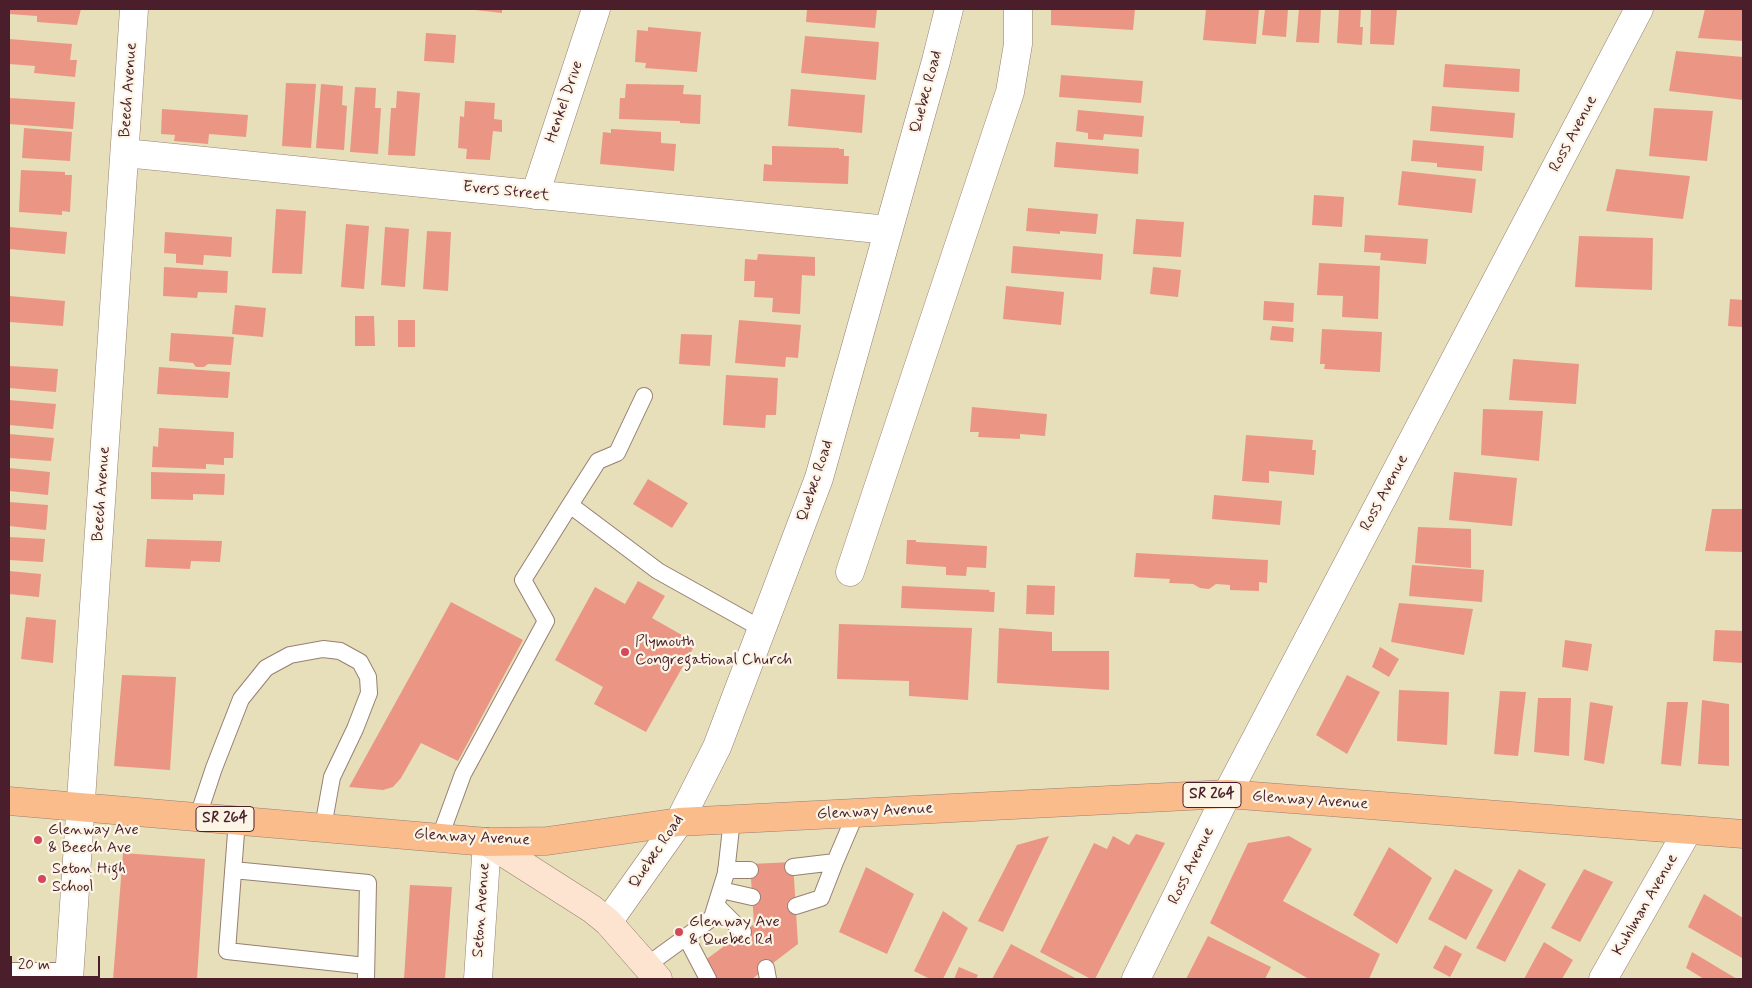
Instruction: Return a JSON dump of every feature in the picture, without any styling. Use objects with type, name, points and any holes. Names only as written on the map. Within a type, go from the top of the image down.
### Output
[{"type":"main road","name":"Glenway Avenue","points":[[9,801],[487,842],[547,841],[679,822],[1226,794],[1743,834]]},
{"type":"main road","points":[[487,842],[592,909],[608,922],[652,972]]},
{"type":"street","name":"Beech Avenue","points":[[69,975],[134,9]]},
{"type":"street","name":"Henkel Drive","points":[[534,195],[596,9]]},
{"type":"street","name":"Quebec Road","points":[[608,922],[679,822],[717,747],[819,478],[936,61],[948,9]]},
{"type":"street","points":[[850,572],[1010,92],[1018,44],[1018,9]]},
{"type":"street","name":"Ross Avenue","points":[[1136,979],[1226,794],[1639,9]]},
{"type":"street","name":"Evers Street","points":[[125,153],[888,230]]},
{"type":"street","name":"Kuhlman Avenue","points":[[1603,979],[1688,830]]},
{"type":"street","name":"Seton Avenue","points":[[478,979],[487,842]]},
{"type":"lane","points":[[440,837],[463,774],[546,621],[522,580],[598,461],[617,453],[644,396]]},
{"type":"lane","points":[[570,505],[658,571],[762,629]]},
{"type":"lane","points":[[198,816],[214,768],[241,699],[266,668],[290,656],[323,648],[340,651],[360,662],[368,677],[369,693],[355,730],[332,777],[323,827]]},
{"type":"lane","points":[[796,906],[821,898],[856,813]]},
{"type":"lane","points":[[652,972],[686,937],[712,918],[726,870],[732,819]]},
{"type":"lane","points":[[233,870],[368,883],[366,973],[227,951],[233,870],[237,820]]},
{"type":"lane","points":[[793,867],[835,862]]},
{"type":"lane","points":[[726,870],[750,870]]},
{"type":"lane","points":[[719,898],[752,897]]},
{"type":"lane","points":[[719,898],[743,932]]},
{"type":"lane","points":[[686,937],[708,979]]},
{"type":"lane","points":[[9,971],[69,975]]},
{"type":"building","points":[[9,9],[81,9],[77,25],[37,22],[37,16],[9,14]]},
{"type":"building","points":[[502,9],[502,13],[475,10]]},
{"type":"building","points":[[807,9],[877,9],[875,28],[806,22]]},
{"type":"building","points":[[1051,9],[1135,9],[1133,30],[1051,25]]},
{"type":"building","points":[[1206,9],[1259,9],[1256,44],[1203,40]]},
{"type":"building","points":[[1265,9],[1288,9],[1286,37],[1262,35]]},
{"type":"building","points":[[1299,9],[1321,9],[1319,43],[1296,42]]},
{"type":"building","points":[[1339,9],[1361,9],[1362,45],[1337,43]]},
{"type":"building","points":[[1371,9],[1397,9],[1394,45],[1370,44]]},
{"type":"building","points":[[1705,9],[1743,9],[1743,41],[1698,38]]},
{"type":"building","points":[[648,27],[701,32],[697,72],[645,68],[646,63],[635,62],[637,30],[648,31]]},
{"type":"building","points":[[426,33],[456,35],[454,63],[424,61]]},
{"type":"building","points":[[805,36],[879,42],[876,80],[801,73]]},
{"type":"building","points":[[9,39],[72,44],[70,60],[77,60],[75,77],[34,73],[35,66],[9,64]]},
{"type":"building","points":[[1676,51],[1743,57],[1743,100],[1669,91]]},
{"type":"building","points":[[1445,64],[1520,69],[1519,92],[1443,87]]},
{"type":"building","points":[[1061,75],[1143,81],[1141,103],[1059,97]]},
{"type":"building","points":[[286,83],[316,84],[311,148],[282,146]]},
{"type":"building","points":[[321,84],[343,86],[342,105],[347,106],[344,150],[316,148]]},
{"type":"building","points":[[626,84],[684,85],[683,94],[701,95],[700,124],[680,123],[680,121],[619,119],[620,98],[625,98]]},
{"type":"building","points":[[355,87],[376,88],[375,108],[381,108],[378,154],[350,152]]},
{"type":"building","points":[[791,89],[865,95],[862,133],[788,126]]},
{"type":"building","points":[[397,91],[420,93],[415,156],[388,155],[391,108],[396,108]]},
{"type":"building","points":[[9,98],[75,102],[73,129],[9,124]]},
{"type":"building","points":[[465,101],[495,103],[494,119],[502,120],[502,132],[493,131],[490,160],[466,159],[467,149],[458,148],[460,116],[464,117]]},
{"type":"building","points":[[1432,106],[1515,113],[1513,138],[1430,131]]},
{"type":"building","points":[[1654,108],[1713,111],[1707,161],[1649,156]]},
{"type":"building","points":[[162,109],[248,115],[246,137],[209,134],[208,144],[174,141],[175,135],[161,134]]},
{"type":"building","points":[[1078,110],[1144,116],[1142,137],[1104,134],[1103,140],[1088,139],[1088,133],[1076,131]]},
{"type":"building","points":[[24,128],[72,132],[70,161],[22,158]]},
{"type":"building","points":[[611,129],[661,132],[661,143],[676,144],[674,171],[600,164],[603,132],[611,133]]},
{"type":"building","points":[[1413,140],[1484,146],[1482,171],[1437,167],[1437,163],[1411,161]]},
{"type":"building","points":[[1056,142],[1139,149],[1138,174],[1054,167]]},
{"type":"building","points":[[772,146],[844,149],[844,156],[849,156],[848,184],[763,181],[764,164],[772,165]]},
{"type":"building","points":[[1616,169],[1690,176],[1683,219],[1606,211]]},
{"type":"building","points":[[21,170],[65,172],[65,175],[72,175],[70,212],[62,211],[62,215],[19,212]]},
{"type":"building","points":[[1402,171],[1476,179],[1472,213],[1398,205]]},
{"type":"building","points":[[1314,195],[1344,197],[1342,227],[1312,225]]},
{"type":"building","points":[[1028,208],[1098,214],[1096,234],[1060,231],[1060,234],[1026,231]]},
{"type":"building","points":[[276,209],[306,211],[302,274],[272,273]]},
{"type":"building","points":[[1136,219],[1184,222],[1181,257],[1133,254]]},
{"type":"building","points":[[346,224],[369,226],[364,289],[341,287]]},
{"type":"building","points":[[9,227],[67,232],[65,254],[9,249]]},
{"type":"building","points":[[385,227],[409,229],[405,287],[381,285]]},
{"type":"building","points":[[427,231],[451,232],[448,291],[423,289]]},
{"type":"building","points":[[165,232],[232,237],[231,257],[204,255],[203,265],[176,263],[176,254],[164,253]]},
{"type":"building","points":[[1365,235],[1428,239],[1426,264],[1380,260],[1381,253],[1364,252]]},
{"type":"building","points":[[1579,236],[1653,238],[1652,290],[1575,287]]},
{"type":"building","points":[[1013,246],[1103,254],[1101,280],[1011,273]]},
{"type":"building","points":[[758,254],[815,257],[815,276],[802,275],[800,314],[772,312],[773,298],[754,297],[755,281],[744,281],[745,259],[757,260]]},
{"type":"building","points":[[1319,263],[1380,266],[1378,319],[1342,317],[1343,296],[1317,295]]},
{"type":"building","points":[[164,267],[228,271],[227,293],[198,292],[197,298],[163,296]]},
{"type":"building","points":[[1153,267],[1181,270],[1178,297],[1150,294]]},
{"type":"building","points":[[1006,286],[1064,292],[1061,325],[1003,319]]},
{"type":"building","points":[[9,296],[65,301],[63,326],[9,322]]},
{"type":"building","points":[[1730,299],[1743,300],[1743,327],[1728,326]]},
{"type":"building","points":[[1264,301],[1294,303],[1293,322],[1263,320]]},
{"type":"building","points":[[235,305],[266,308],[263,337],[232,334]]},
{"type":"building","points":[[355,316],[374,316],[375,346],[355,346]]},
{"type":"building","points":[[398,320],[415,320],[415,347],[398,347]]},
{"type":"building","points":[[739,320],[801,325],[798,358],[786,357],[785,367],[735,363]]},
{"type":"building","points":[[1272,326],[1294,328],[1293,342],[1270,340]]},
{"type":"building","points":[[1322,329],[1382,332],[1380,372],[1324,369],[1325,364],[1320,364]]},
{"type":"building","points":[[171,333],[234,337],[231,365],[208,364],[204,367],[196,367],[193,363],[169,361]]},
{"type":"building","points":[[681,334],[712,335],[710,366],[679,364]]},
{"type":"building","points":[[1513,359],[1579,364],[1576,404],[1509,400]]},
{"type":"building","points":[[9,366],[58,369],[56,392],[9,388]]},
{"type":"building","points":[[159,367],[230,372],[228,398],[157,394]]},
{"type":"building","points":[[726,375],[778,378],[776,415],[766,415],[765,428],[723,425]]},
{"type":"building","points":[[9,400],[56,404],[53,429],[9,425]]},
{"type":"building","points":[[972,407],[1047,414],[1045,436],[1020,434],[1020,439],[978,437],[979,432],[970,432]]},
{"type":"building","points":[[1483,409],[1543,411],[1539,461],[1481,455]]},
{"type":"building","points":[[159,428],[234,432],[233,458],[224,458],[224,465],[206,464],[206,469],[152,467],[153,446],[158,447]]},
{"type":"building","points":[[9,434],[54,438],[51,461],[9,458]]},
{"type":"building","points":[[1246,435],[1313,440],[1312,450],[1316,450],[1314,475],[1269,471],[1269,483],[1242,481]]},
{"type":"building","points":[[9,468],[50,472],[48,495],[9,491]]},
{"type":"building","points":[[151,472],[225,474],[224,495],[193,494],[193,500],[151,499]]},
{"type":"building","points":[[1454,472],[1517,478],[1512,526],[1449,520]]},
{"type":"building","points":[[648,479],[688,503],[672,528],[633,504]]},
{"type":"building","points":[[1214,495],[1282,501],[1280,525],[1212,519]]},
{"type":"building","points":[[9,502],[48,505],[46,530],[9,526]]},
{"type":"building","points":[[1712,509],[1743,509],[1743,552],[1705,551]]},
{"type":"building","points":[[1418,527],[1471,529],[1471,568],[1415,563]]},
{"type":"building","points":[[9,537],[45,539],[43,562],[9,560]]},
{"type":"building","points":[[147,539],[222,541],[220,562],[191,561],[190,569],[145,567]]},
{"type":"building","points":[[907,540],[987,546],[986,568],[967,567],[966,576],[946,575],[946,567],[906,564]]},
{"type":"building","points":[[1136,553],[1268,560],[1267,583],[1259,582],[1259,591],[1230,590],[1230,585],[1216,584],[1209,589],[1200,588],[1193,584],[1169,583],[1170,579],[1134,577]]},
{"type":"building","points":[[1412,565],[1484,570],[1482,602],[1409,596]]},
{"type":"building","points":[[9,571],[41,574],[39,597],[9,594]]},
{"type":"building","name":"Plymouth Congregational Church","points":[[638,581],[665,596],[652,618],[696,643],[646,732],[594,704],[603,687],[555,660],[595,587],[625,604]]},
{"type":"building","points":[[1027,585],[1055,586],[1054,615],[1026,614]]},
{"type":"building","points":[[902,586],[990,590],[989,592],[995,592],[994,612],[901,608]]},
{"type":"building","points":[[451,602],[523,640],[458,761],[421,743],[401,778],[393,787],[383,790],[349,787]]},
{"type":"building","points":[[1399,603],[1473,609],[1464,655],[1391,642]]},
{"type":"building","points":[[26,617],[56,620],[53,663],[21,659]]},
{"type":"building","points":[[839,624],[972,628],[968,700],[909,696],[909,681],[837,679]]},
{"type":"building","points":[[999,628],[1052,632],[1052,651],[1109,651],[1109,690],[997,683]]},
{"type":"building","points":[[1715,630],[1743,631],[1743,663],[1713,661]]},
{"type":"building","points":[[1565,640],[1592,644],[1588,671],[1562,667]]},
{"type":"building","points":[[1380,647],[1399,659],[1389,677],[1372,667]]},
{"type":"building","points":[[122,675],[176,677],[170,770],[114,766]]},
{"type":"building","points":[[1347,675],[1380,692],[1347,754],[1316,735]]},
{"type":"building","points":[[1399,690],[1449,692],[1447,745],[1397,741]]},
{"type":"building","points":[[1500,691],[1526,692],[1518,756],[1494,754]]},
{"type":"building","points":[[1538,698],[1571,698],[1569,756],[1534,752]]},
{"type":"building","points":[[1702,700],[1729,704],[1729,766],[1698,764]]},
{"type":"building","points":[[1590,702],[1613,706],[1604,764],[1584,760]]},
{"type":"building","points":[[1667,702],[1688,702],[1681,766],[1661,764]]},
{"type":"building","points":[[1136,834],[1165,843],[1095,979],[1091,979],[1040,952],[1094,843],[1107,849],[1113,836],[1129,845]]},
{"type":"building","points":[[1049,836],[1003,932],[978,921],[1017,845]]},
{"type":"building","points":[[1289,836],[1312,849],[1283,901],[1380,954],[1369,979],[1309,979],[1210,923],[1248,843]]},
{"type":"building","points":[[1389,847],[1432,878],[1397,944],[1353,915]]},
{"type":"building","points":[[123,853],[205,859],[197,979],[113,979]]},
{"type":"building","points":[[793,862],[798,944],[752,979],[717,979],[704,961],[754,924],[750,864]]},
{"type":"building","points":[[866,867],[914,894],[887,954],[839,932]]},
{"type":"building","points":[[1455,869],[1493,890],[1466,940],[1428,919]]},
{"type":"building","points":[[1519,869],[1546,884],[1505,962],[1476,948]]},
{"type":"building","points":[[1584,869],[1613,882],[1580,942],[1551,928]]},
{"type":"building","points":[[410,885],[452,887],[445,979],[404,979]]},
{"type":"building","points":[[1704,894],[1743,918],[1742,958],[1688,927]]},
{"type":"building","points":[[943,911],[968,928],[943,979],[930,979],[914,971]]},
{"type":"building","points":[[1208,936],[1271,967],[1265,979],[1186,979]]},
{"type":"building","points":[[1544,942],[1573,960],[1562,979],[1524,979]]},
{"type":"building","points":[[1011,944],[1077,979],[992,979]]},
{"type":"building","points":[[1445,945],[1462,954],[1450,977],[1433,968]]},
{"type":"building","points":[[1692,952],[1737,979],[1704,979],[1686,968]]},
{"type":"building","points":[[959,967],[978,975],[976,979],[954,979]]},
{"type":"place","name":"Plymouth Congregational Church","points":[[625,652]]},
{"type":"place","name":"Glenway Ave & Beech Ave","points":[[38,840]]},
{"type":"place","name":"Seton High School","points":[[42,879]]},
{"type":"place","name":"Glenway Ave & Quebec Rd","points":[[679,932]]}]
